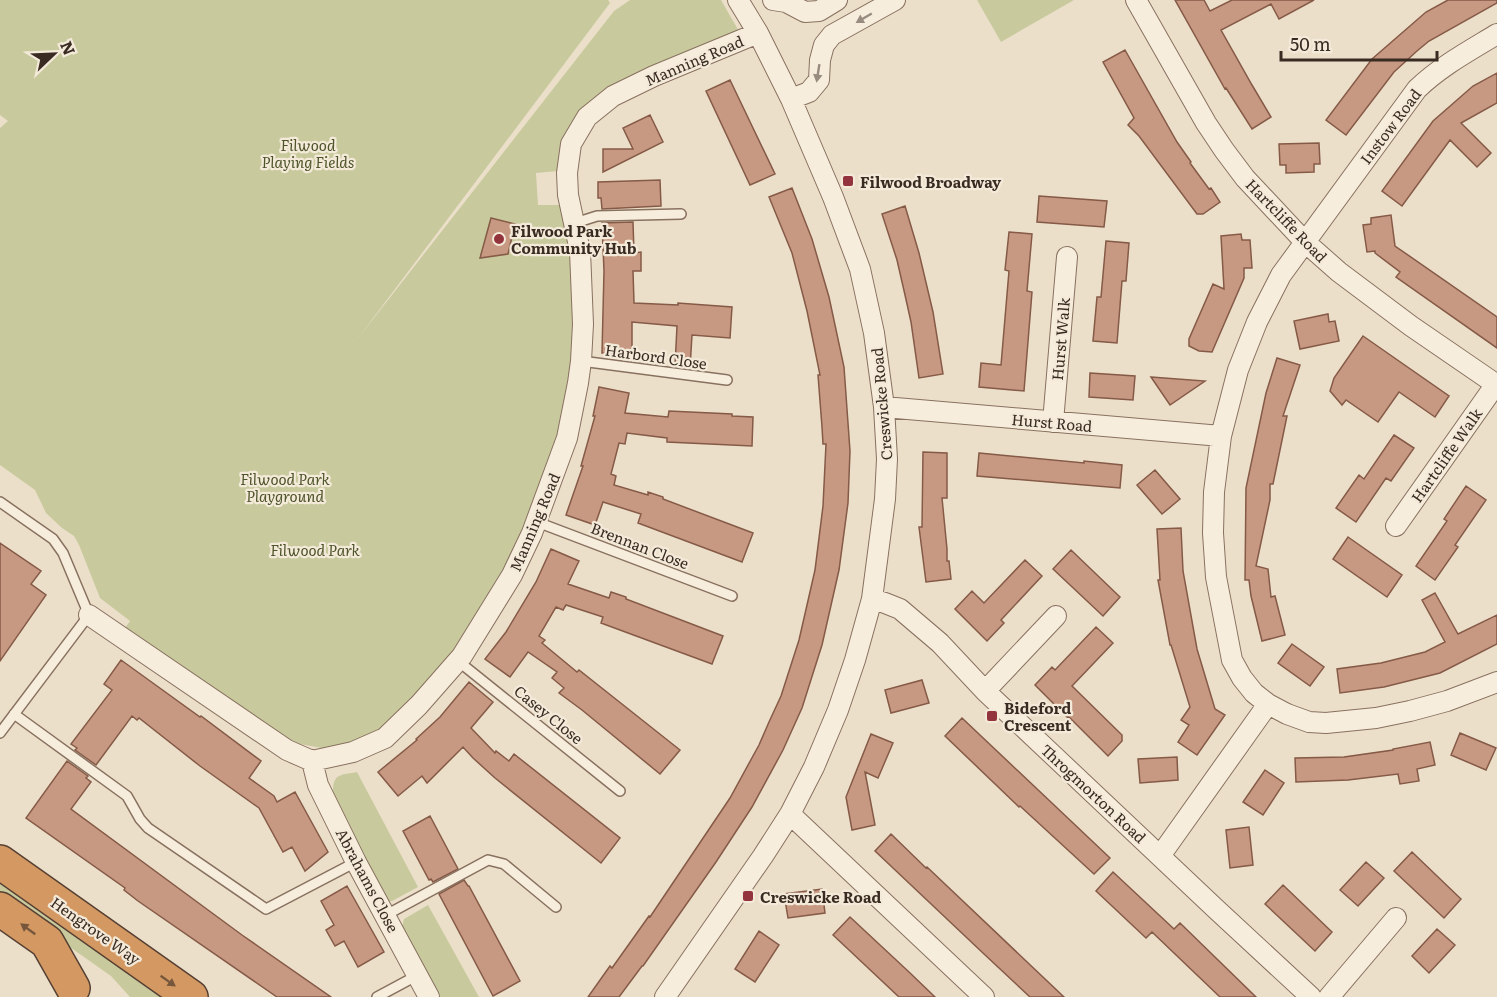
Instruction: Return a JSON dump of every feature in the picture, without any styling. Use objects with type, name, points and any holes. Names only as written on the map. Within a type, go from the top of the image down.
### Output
[{"type":"highway","name":"Hengrove Way","points":[[0,862],[191,997]]},
{"type":"highway","points":[[0,909],[47,942],[79,993]]},
{"type":"highway","points":[[0,937],[79,993]]},
{"type":"street","points":[[741,4],[765,0]]},
{"type":"street","points":[[772,0],[786,2],[805,12],[819,11],[837,0]]},
{"type":"street","points":[[792,99],[809,92],[819,80],[820,60],[824,45],[832,35],[895,0]]},
{"type":"street","name":"Hartcliffe Road","points":[[1141,2],[1206,123],[1224,150],[1245,177],[1305,242],[1339,272],[1497,385]]},
{"type":"street","name":"Creswicke Road","points":[[665,997],[763,856],[790,814],[814,767],[838,710],[872,599],[885,499],[887,459],[884,407],[874,333],[860,269],[833,196],[792,99],[741,4]]},
{"type":"street","name":"Manning Road","points":[[312,761],[353,752],[385,738],[419,705],[458,661],[512,575],[537,522],[567,438],[581,361],[583,324],[580,251],[568,195],[567,173],[571,144],[587,117],[613,96],[654,76],[758,33]]},
{"type":"street","name":"Instow Road","points":[[1305,242],[1417,89],[1447,64],[1497,34]]},
{"type":"street","points":[[1305,242],[1281,275],[1257,322],[1238,370],[1221,436],[1214,492],[1213,533],[1216,577],[1232,660],[1254,693],[1268,704],[1309,722],[1343,722],[1419,709],[1497,682]]},
{"type":"street","name":"Hurst Walk","points":[[1053,422],[1067,257]]},
{"type":"street","name":"Hartcliffe Walk","points":[[1396,526],[1497,385]]},
{"type":"street","name":"Hurst Road","points":[[884,407],[1221,436]]},
{"type":"street","name":"Throgmorton Road","points":[[872,599],[900,609],[940,643],[985,691],[1311,997]]},
{"type":"street","points":[[89,615],[287,750],[312,761]]},
{"type":"street","points":[[985,691],[1056,616]]},
{"type":"street","points":[[1160,856],[1268,704]]},
{"type":"street","name":"Abrahams Close","points":[[312,761],[318,785],[356,862],[429,997]]},
{"type":"street","points":[[790,814],[984,997]]},
{"type":"street","points":[[1329,997],[1396,918]]},
{"type":"lane","points":[[575,223],[597,216],[681,214]]},
{"type":"lane","name":"Harbord Close","points":[[581,361],[727,380]]},
{"type":"lane","points":[[0,502],[53,539],[63,553],[89,615],[0,733]]},
{"type":"lane","name":"Brennan Close","points":[[537,522],[732,596]]},
{"type":"lane","name":"Casey Close","points":[[458,661],[620,791]]},
{"type":"lane","points":[[14,714],[127,796],[148,828],[266,909],[356,862]]},
{"type":"lane","points":[[386,915],[489,860],[504,864],[556,907]]},
{"type":"lane","points":[[377,997],[418,975]]},
{"type":"green space","name":"Filwood Park","points":[[0,0],[608,0],[610,3],[359,337],[614,11],[630,0],[721,0],[740,33],[607,89],[586,106],[569,127],[561,146],[558,171],[536,173],[538,205],[560,205],[571,248],[574,297],[572,363],[558,435],[545,480],[496,594],[455,653],[395,717],[370,736],[339,747],[322,748],[300,744],[287,738],[125,628],[130,621],[100,598],[74,536],[46,513],[35,490],[0,465],[0,128],[8,121],[0,115]]},
{"type":"green space","points":[[977,0],[1074,0],[1001,42]]},
{"type":"green space","points":[[357,772],[418,887],[392,901],[388,901],[328,794],[333,791],[333,785],[339,776]]},
{"type":"green space","points":[[0,874],[173,997],[130,997],[111,976],[0,898]]},
{"type":"green space","points":[[428,905],[479,997],[440,997],[402,927],[404,919]]},
{"type":"building","points":[[1175,0],[1204,0],[1210,11],[1232,0],[1314,0],[1279,19],[1271,4],[1221,30],[1271,117],[1252,129],[1225,89]]},
{"type":"building","points":[[1448,0],[1497,0],[1497,3],[1429,41],[1417,51],[1394,72],[1346,135],[1326,120],[1372,59],[1426,12]]},
{"type":"building","points":[[1125,50],[1190,163],[1220,202],[1203,214],[1197,214],[1139,136],[1128,125],[1134,118],[1103,62]]},
{"type":"building","points":[[1497,73],[1497,103],[1461,123],[1491,153],[1477,167],[1450,140],[1402,206],[1382,191],[1433,121],[1473,86]]},
{"type":"building","points":[[730,80],[775,174],[750,185],[706,91]]},
{"type":"building","points":[[650,115],[663,142],[603,172],[603,149],[633,149],[623,128]]},
{"type":"building","points":[[1319,143],[1320,164],[1314,164],[1314,172],[1286,173],[1286,165],[1280,165],[1279,144]]},
{"type":"building","points":[[660,180],[661,206],[602,209],[601,198],[598,198],[598,182]]},
{"type":"building","points":[[792,188],[812,239],[829,297],[844,367],[850,451],[848,503],[839,570],[822,645],[802,708],[783,750],[752,807],[716,862],[619,997],[588,997],[650,917],[730,798],[759,745],[781,696],[799,640],[815,570],[823,506],[826,444],[823,444],[818,375],[820,375],[807,311],[792,253],[769,197]]},
{"type":"building","points":[[1039,196],[1107,201],[1104,227],[1037,222]]},
{"type":"building","points":[[905,206],[933,312],[943,374],[919,378],[905,295],[897,260],[882,214]]},
{"type":"building","points":[[1391,215],[1395,246],[1497,317],[1497,348],[1396,277],[1400,272],[1375,251],[1367,252],[1363,225],[1371,224],[1371,218]]},
{"type":"building","name":"Filwood Park Community Hub","points":[[491,218],[515,224],[508,254],[480,258]]},
{"type":"building","points":[[633,222],[634,253],[641,252],[641,271],[633,271],[634,303],[732,307],[730,338],[692,335],[690,368],[675,366],[677,326],[632,322],[632,354],[602,353],[604,271],[602,223]]},
{"type":"building","points":[[1009,232],[1032,234],[1027,291],[1032,292],[1024,391],[979,387],[981,363],[1001,365],[1009,271],[1005,270]]},
{"type":"building","points":[[1241,234],[1242,240],[1250,240],[1252,268],[1244,268],[1244,278],[1212,352],[1199,351],[1189,346],[1189,339],[1213,284],[1224,289],[1221,236]]},
{"type":"building","points":[[1106,241],[1129,243],[1126,281],[1122,281],[1117,343],[1093,341],[1097,297],[1101,297]]},
{"type":"building","points":[[1328,314],[1329,322],[1335,321],[1339,341],[1300,349],[1294,321]]},
{"type":"building","points":[[1363,336],[1449,396],[1435,417],[1399,392],[1378,422],[1346,400],[1342,405],[1330,391],[1334,378]]},
{"type":"building","points":[[1277,358],[1300,365],[1283,416],[1287,416],[1273,484],[1270,484],[1270,500],[1256,566],[1268,569],[1271,597],[1275,596],[1285,635],[1262,641],[1249,580],[1245,580],[1246,488],[1266,393]]},
{"type":"building","points":[[1090,373],[1135,376],[1133,400],[1089,397]]},
{"type":"building","points":[[1151,377],[1205,381],[1170,405]]},
{"type":"building","points":[[599,387],[629,393],[625,413],[668,417],[669,411],[753,417],[752,446],[667,442],[667,438],[627,433],[625,444],[619,443],[611,474],[616,476],[614,485],[663,497],[663,499],[753,533],[742,562],[638,523],[641,514],[603,502],[595,525],[566,515],[583,466],[581,466],[595,416],[593,416]]},
{"type":"building","points":[[1394,435],[1414,448],[1391,481],[1386,478],[1356,522],[1336,508],[1359,475],[1364,479]]},
{"type":"building","points":[[923,452],[947,453],[947,498],[942,498],[947,561],[949,561],[951,579],[926,582],[919,527],[922,527]]},
{"type":"building","points":[[979,453],[1122,465],[1120,488],[977,476]]},
{"type":"building","points":[[1155,470],[1180,499],[1162,514],[1137,485]]},
{"type":"building","points":[[1466,486],[1486,500],[1455,545],[1458,547],[1435,580],[1416,566],[1447,521],[1444,519]]},
{"type":"building","points":[[1181,528],[1183,571],[1197,649],[1215,709],[1225,715],[1197,755],[1178,742],[1189,725],[1181,720],[1190,707],[1170,645],[1158,580],[1160,580],[1157,529]]},
{"type":"building","points":[[1348,537],[1402,575],[1387,597],[1333,559]]},
{"type":"building","points":[[0,543],[41,571],[31,584],[46,595],[0,661]]},
{"type":"building","points":[[551,549],[579,561],[568,584],[609,598],[611,592],[626,597],[626,599],[723,636],[712,664],[601,623],[603,617],[566,605],[563,610],[556,607],[539,636],[545,640],[542,643],[577,672],[579,670],[680,750],[660,774],[559,693],[564,688],[552,678],[557,672],[528,652],[510,677],[485,659],[506,632],[536,582]]},
{"type":"building","points":[[1071,550],[1120,597],[1103,616],[1053,569]]},
{"type":"building","points":[[1025,560],[1042,576],[1001,620],[1004,623],[987,641],[955,609],[972,591],[984,603]]},
{"type":"building","points":[[1435,593],[1458,634],[1497,615],[1497,644],[1440,673],[1384,687],[1340,693],[1337,669],[1381,663],[1425,652],[1445,642],[1422,600]]},
{"type":"building","points":[[1096,627],[1113,643],[1072,686],[1122,735],[1122,741],[1108,756],[1035,685],[1052,667],[1055,670]]},
{"type":"building","points":[[1292,644],[1324,667],[1310,686],[1278,663]]},
{"type":"building","points":[[121,660],[261,761],[249,778],[274,796],[277,802],[295,792],[328,852],[305,871],[292,847],[283,852],[259,808],[200,766],[139,718],[137,720],[132,716],[96,765],[75,750],[77,748],[71,744],[112,690],[104,684]]},
{"type":"building","points":[[922,680],[929,703],[891,713],[885,690]]},
{"type":"building","points":[[469,682],[493,702],[471,728],[495,753],[496,751],[509,761],[514,754],[620,838],[601,863],[495,778],[463,747],[427,783],[422,776],[398,796],[378,772],[417,740]]},
{"type":"building","points":[[962,718],[1110,858],[1094,874],[1019,807],[945,736]]},
{"type":"building","points":[[1460,733],[1496,748],[1486,770],[1451,755]]},
{"type":"building","points":[[871,734],[893,743],[878,778],[865,772],[875,825],[852,830],[846,797]]},
{"type":"building","points":[[1430,742],[1435,765],[1417,769],[1419,781],[1400,784],[1398,774],[1348,780],[1296,782],[1295,758],[1344,757]]},
{"type":"building","points":[[1177,757],[1178,780],[1140,783],[1138,759]]},
{"type":"building","points":[[67,761],[88,776],[86,778],[91,782],[71,809],[242,935],[331,997],[277,997],[138,901],[124,890],[125,888],[26,818]]},
{"type":"building","points":[[1265,770],[1284,783],[1263,815],[1243,802]]},
{"type":"building","points":[[430,816],[458,869],[433,882],[429,880],[403,831]]},
{"type":"building","points":[[1249,827],[1253,865],[1230,868],[1226,830]]},
{"type":"building","points":[[891,834],[1064,997],[1030,997],[984,954],[875,851]]},
{"type":"building","points":[[1412,852],[1461,899],[1444,918],[1394,871]]},
{"type":"building","points":[[1366,862],[1384,878],[1358,906],[1340,890]]},
{"type":"building","points":[[1113,872],[1174,929],[1180,923],[1256,997],[1220,997],[1152,932],[1146,938],[1096,891]]},
{"type":"building","points":[[464,880],[520,981],[493,996],[439,894]]},
{"type":"building","points":[[1283,885],[1332,932],[1315,951],[1265,904]]},
{"type":"building","points":[[347,886],[384,952],[358,967],[344,941],[335,946],[326,930],[334,925],[321,901]]},
{"type":"building","points":[[822,889],[825,913],[788,918],[784,894]]},
{"type":"building","points":[[850,917],[935,997],[899,997],[833,935]]},
{"type":"building","points":[[1437,929],[1455,945],[1429,973],[1412,956]]},
{"type":"building","points":[[759,931],[779,945],[755,982],[735,969]]},
{"type":"place","name":"Filwood Broadway","points":[[848,181]]},
{"type":"place","name":"Filwood Park Community Hub","points":[[499,239]]},
{"type":"place","name":"Bideford Crescent","points":[[992,716]]},
{"type":"place","name":"Creswicke Road","points":[[748,896]]},
{"type":"park label","name":"Filwood Playing Fields","points":[[308,152]]},
{"type":"park label","name":"Filwood Park Playground","points":[[285,486]]}]
